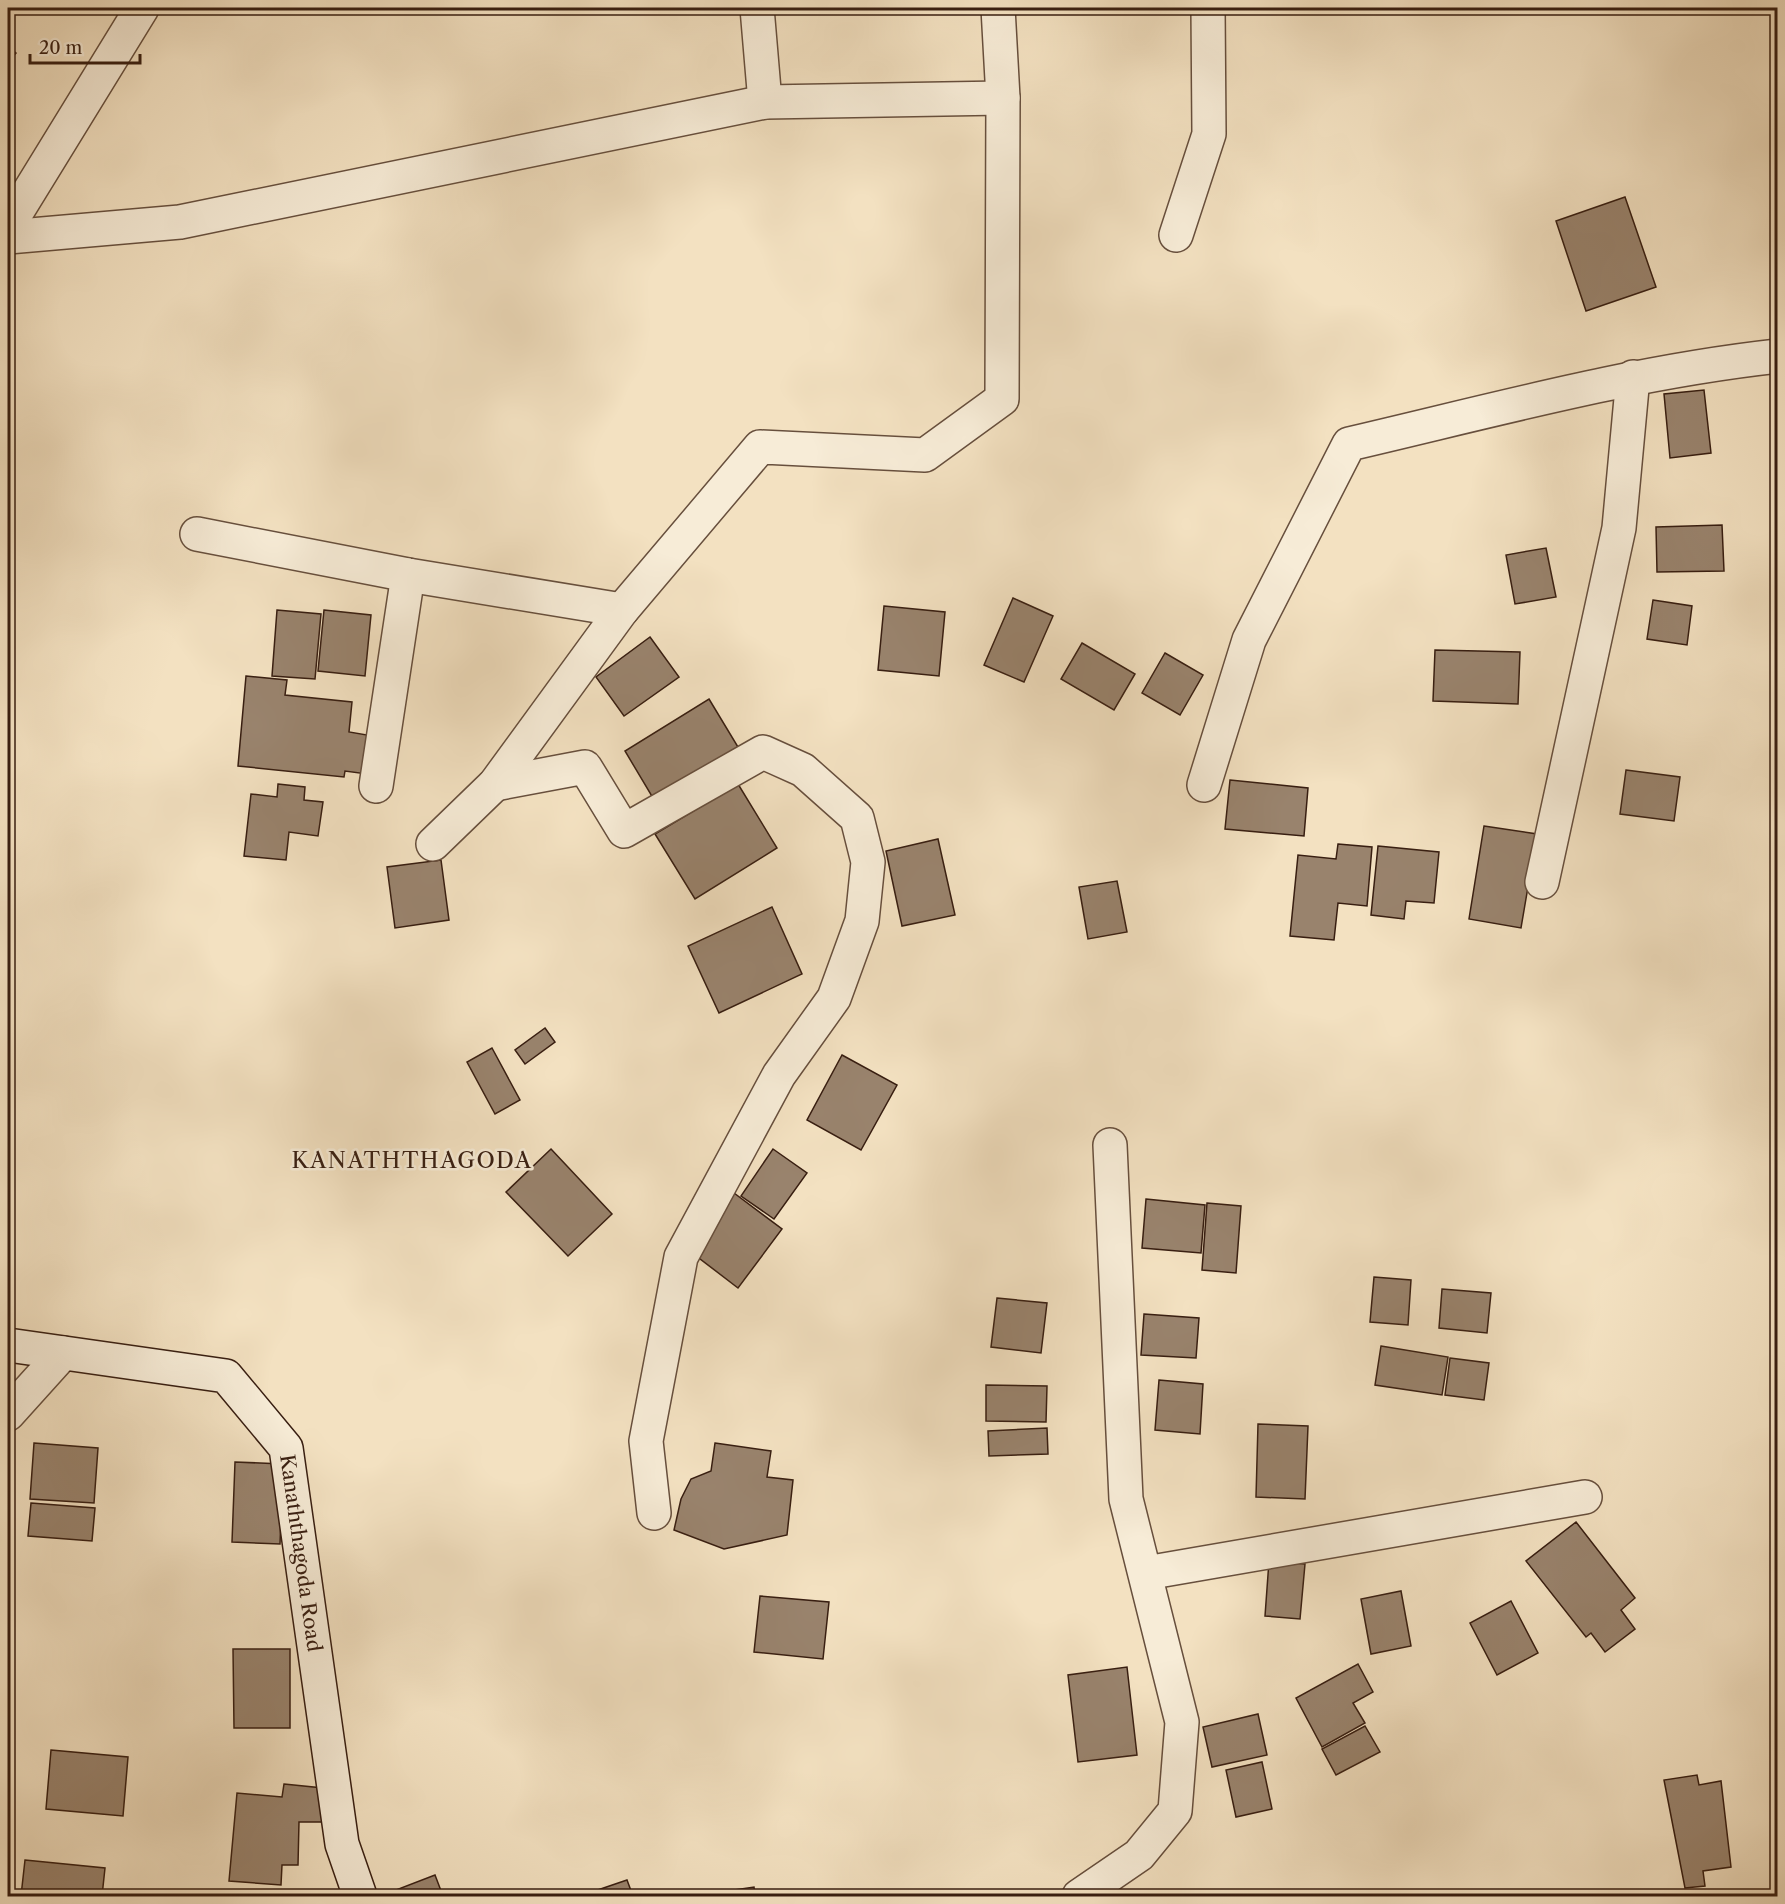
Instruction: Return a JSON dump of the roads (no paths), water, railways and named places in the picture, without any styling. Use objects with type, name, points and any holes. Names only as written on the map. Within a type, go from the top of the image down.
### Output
[{"type":"street","points":[[757,8],[765,102]]},
{"type":"street","points":[[433,844],[495,784],[622,610],[760,447],[925,455],[1002,399],[1004,98],[998,8]]},
{"type":"street","points":[[1176,235],[1209,134],[1208,8]]},
{"type":"street","points":[[8,226],[135,9]]},
{"type":"street","points":[[8,237],[180,222],[765,102],[1004,98]]},
{"type":"street","points":[[1204,785],[1250,640],[1349,444],[1633,377],[1723,362],[1778,356]]},
{"type":"street","points":[[1542,882],[1618,528],[1633,377]]},
{"type":"street","points":[[197,534],[408,575],[622,610]]},
{"type":"street","points":[[376,786],[408,575]]},
{"type":"street","points":[[495,784],[585,767],[624,831],[763,752],[803,770],[857,818],[868,862],[862,921],[834,998],[779,1075],[681,1257],[646,1441],[654,1513]]},
{"type":"street","points":[[1079,1896],[1139,1855],[1175,1811],[1182,1722],[1126,1499],[1110,1145]]},
{"type":"street","name":"Kanaththagoda Road","points":[[8,1345],[226,1376],[286,1448],[342,1844],[360,1896]]},
{"type":"street","points":[[8,1414],[63,1353]]},
{"type":"street","points":[[1146,1573],[1584,1497]]},
{"type":"district","name":"KANATHTHAGODA","points":[[412,1160]]}]
